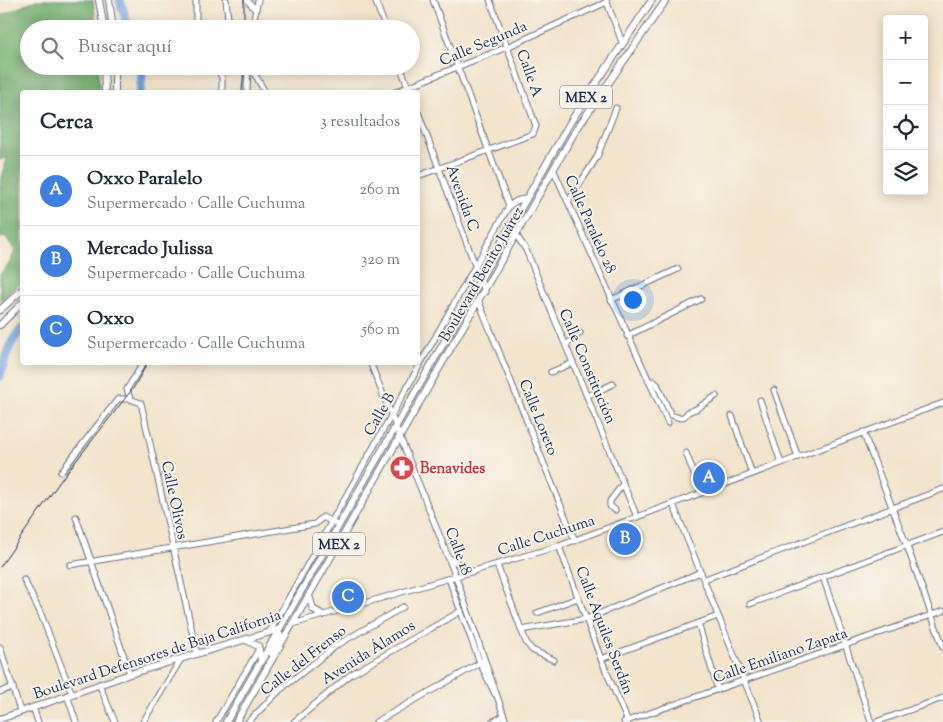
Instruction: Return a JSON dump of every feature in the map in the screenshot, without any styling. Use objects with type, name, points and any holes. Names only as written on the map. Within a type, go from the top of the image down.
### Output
[{"type":"main road","points":[[99,0],[102,20]]},
{"type":"main road","points":[[109,0],[112,20]]},
{"type":"main road","name":"Boulevard Benito Juárez","points":[[226,722],[581,105],[652,0]]},
{"type":"main road","name":"Boulevard Benito Juárez","points":[[236,722],[591,107],[666,0]]},
{"type":"main road","points":[[104,75],[105,90]]},
{"type":"main road","points":[[114,75],[115,90]]},
{"type":"main road","points":[[568,146],[570,132],[583,109],[581,105]]},
{"type":"main road","points":[[0,310],[20,292]]},
{"type":"main road","points":[[0,325],[20,305]]},
{"type":"main road","points":[[309,596],[313,609],[323,615]]},
{"type":"main road","name":"Boulevard Defensores de Baja California","points":[[0,719],[99,684],[269,633],[293,624]]},
{"type":"main road","points":[[270,664],[270,654],[280,636],[278,630]]},
{"type":"main road","points":[[245,640],[252,642],[259,649],[261,660]]},
{"type":"street","points":[[196,0],[196,20]]},
{"type":"street","points":[[226,0],[228,20]]},
{"type":"street","points":[[247,0],[255,9]]},
{"type":"street","points":[[256,20],[254,18],[255,9],[258,0]]},
{"type":"street","points":[[375,0],[383,20]]},
{"type":"street","points":[[433,0],[509,206],[516,201],[528,198]]},
{"type":"street","name":"Calle A","points":[[489,150],[533,134],[536,126],[490,0]]},
{"type":"street","points":[[607,1],[622,42]]},
{"type":"street","name":"Calle Segunda","points":[[409,90],[607,1]]},
{"type":"street","points":[[221,75],[222,90]]},
{"type":"street","points":[[247,90],[248,75]]},
{"type":"street","points":[[254,75],[263,90]]},
{"type":"street","points":[[403,75],[409,90]]},
{"type":"street","points":[[568,202],[597,157],[616,108]]},
{"type":"street","name":"Avenida C","points":[[420,117],[485,292]]},
{"type":"street","points":[[420,175],[489,150]]},
{"type":"street","name":"Calle Paralelo 28","points":[[554,171],[668,423]]},
{"type":"street","name":"Calle B","points":[[269,633],[509,206]]},
{"type":"street","name":"Calle Constitución","points":[[511,227],[517,235],[574,363],[637,517]]},
{"type":"street","points":[[611,300],[678,269]]},
{"type":"street","points":[[627,336],[701,299]]},
{"type":"street","name":"Calle Loreto","points":[[479,302],[575,541]]},
{"type":"street","points":[[566,345],[580,333]]},
{"type":"street","points":[[551,372],[574,363]]},
{"type":"street","points":[[61,472],[127,389],[142,365]]},
{"type":"street","name":"Calle 18","points":[[371,365],[449,558],[483,662]]},
{"type":"street","points":[[649,382],[653,381],[656,384],[671,415],[675,417],[685,416],[688,412],[716,396]]},
{"type":"street","points":[[587,396],[613,384]]},
{"type":"street","name":"Calle Olivos","points":[[127,389],[130,399],[141,403],[197,654]]},
{"type":"street","points":[[774,390],[798,456]]},
{"type":"street","points":[[118,399],[130,399]]},
{"type":"street","points":[[760,400],[781,463]]},
{"type":"street","name":"Calle Cuchuma","points":[[293,624],[575,541],[943,403]]},
{"type":"street","points":[[732,416],[752,474]]},
{"type":"street","points":[[863,432],[891,509],[907,546],[943,648]]},
{"type":"street","points":[[686,453],[702,493]]},
{"type":"street","points":[[615,510],[610,506],[610,501],[623,484]]},
{"type":"street","points":[[704,580],[943,489]]},
{"type":"street","points":[[673,504],[761,722]]},
{"type":"street","points":[[76,517],[130,674]]},
{"type":"street","points":[[70,565],[315,524],[323,517],[338,526]]},
{"type":"street","points":[[750,604],[943,532]]},
{"type":"street","name":"Calle Aquiles Serdán","points":[[559,546],[601,659],[627,722]]},
{"type":"street","points":[[449,558],[472,572]]},
{"type":"street","points":[[497,565],[521,630],[532,650],[554,660]]},
{"type":"street","points":[[521,630],[586,619],[701,572]]},
{"type":"street","points":[[823,577],[871,722]]},
{"type":"street","name":"Calle 18","points":[[449,579],[506,722]]},
{"type":"street","points":[[24,580],[40,612],[69,694],[76,722]]},
{"type":"street","points":[[537,613],[578,598]]},
{"type":"street","name":"Calle del Frenso","points":[[248,722],[280,690],[337,645],[403,607]]},
{"type":"street","name":"Avenida Álamos","points":[[294,722],[350,675],[461,611]]},
{"type":"street","name":"Calle Emiliano Zapata","points":[[627,722],[943,611]]},
{"type":"street","points":[[601,659],[718,616]]},
{"type":"street","points":[[698,623],[718,690]]},
{"type":"street","points":[[0,647],[20,711]]},
{"type":"street","points":[[216,722],[259,649]]},
{"type":"street","points":[[143,722],[182,659]]},
{"type":"street","points":[[376,722],[483,662]]},
{"type":"street","points":[[99,684],[115,722]]},
{"type":"street","points":[[0,692],[12,688]]},
{"type":"street","points":[[876,722],[943,698]]},
{"type":"street","points":[[33,707],[38,722]]},
{"type":"street","points":[[492,722],[504,716]]},
{"type":"green space","points":[[36,0],[93,0],[96,20],[20,20],[20,75],[98,75],[99,90],[20,90],[20,284],[0,301],[0,274],[9,264],[15,251],[6,237],[0,238],[0,186],[7,157],[0,160],[0,16]]},
{"type":"waterway","points":[[120,0],[126,20]]},
{"type":"waterway","points":[[140,90],[142,75]]},
{"type":"waterway","points":[[0,376],[11,345],[20,332]]},
{"type":"railway","points":[[244,0],[244,20]]},
{"type":"railway","points":[[242,90],[243,75]]},
{"type":"railway","points":[[0,567],[61,480],[134,387],[146,365]]},
{"type":"place","name":"Benavides","points":[[402,468]]},
{"type":"place","name":"Oxxo Paralelo","points":[[709,478]]},
{"type":"place","name":"Mercado Julissa","points":[[625,539]]},
{"type":"place","name":"Oxxo","points":[[348,597]]}]
